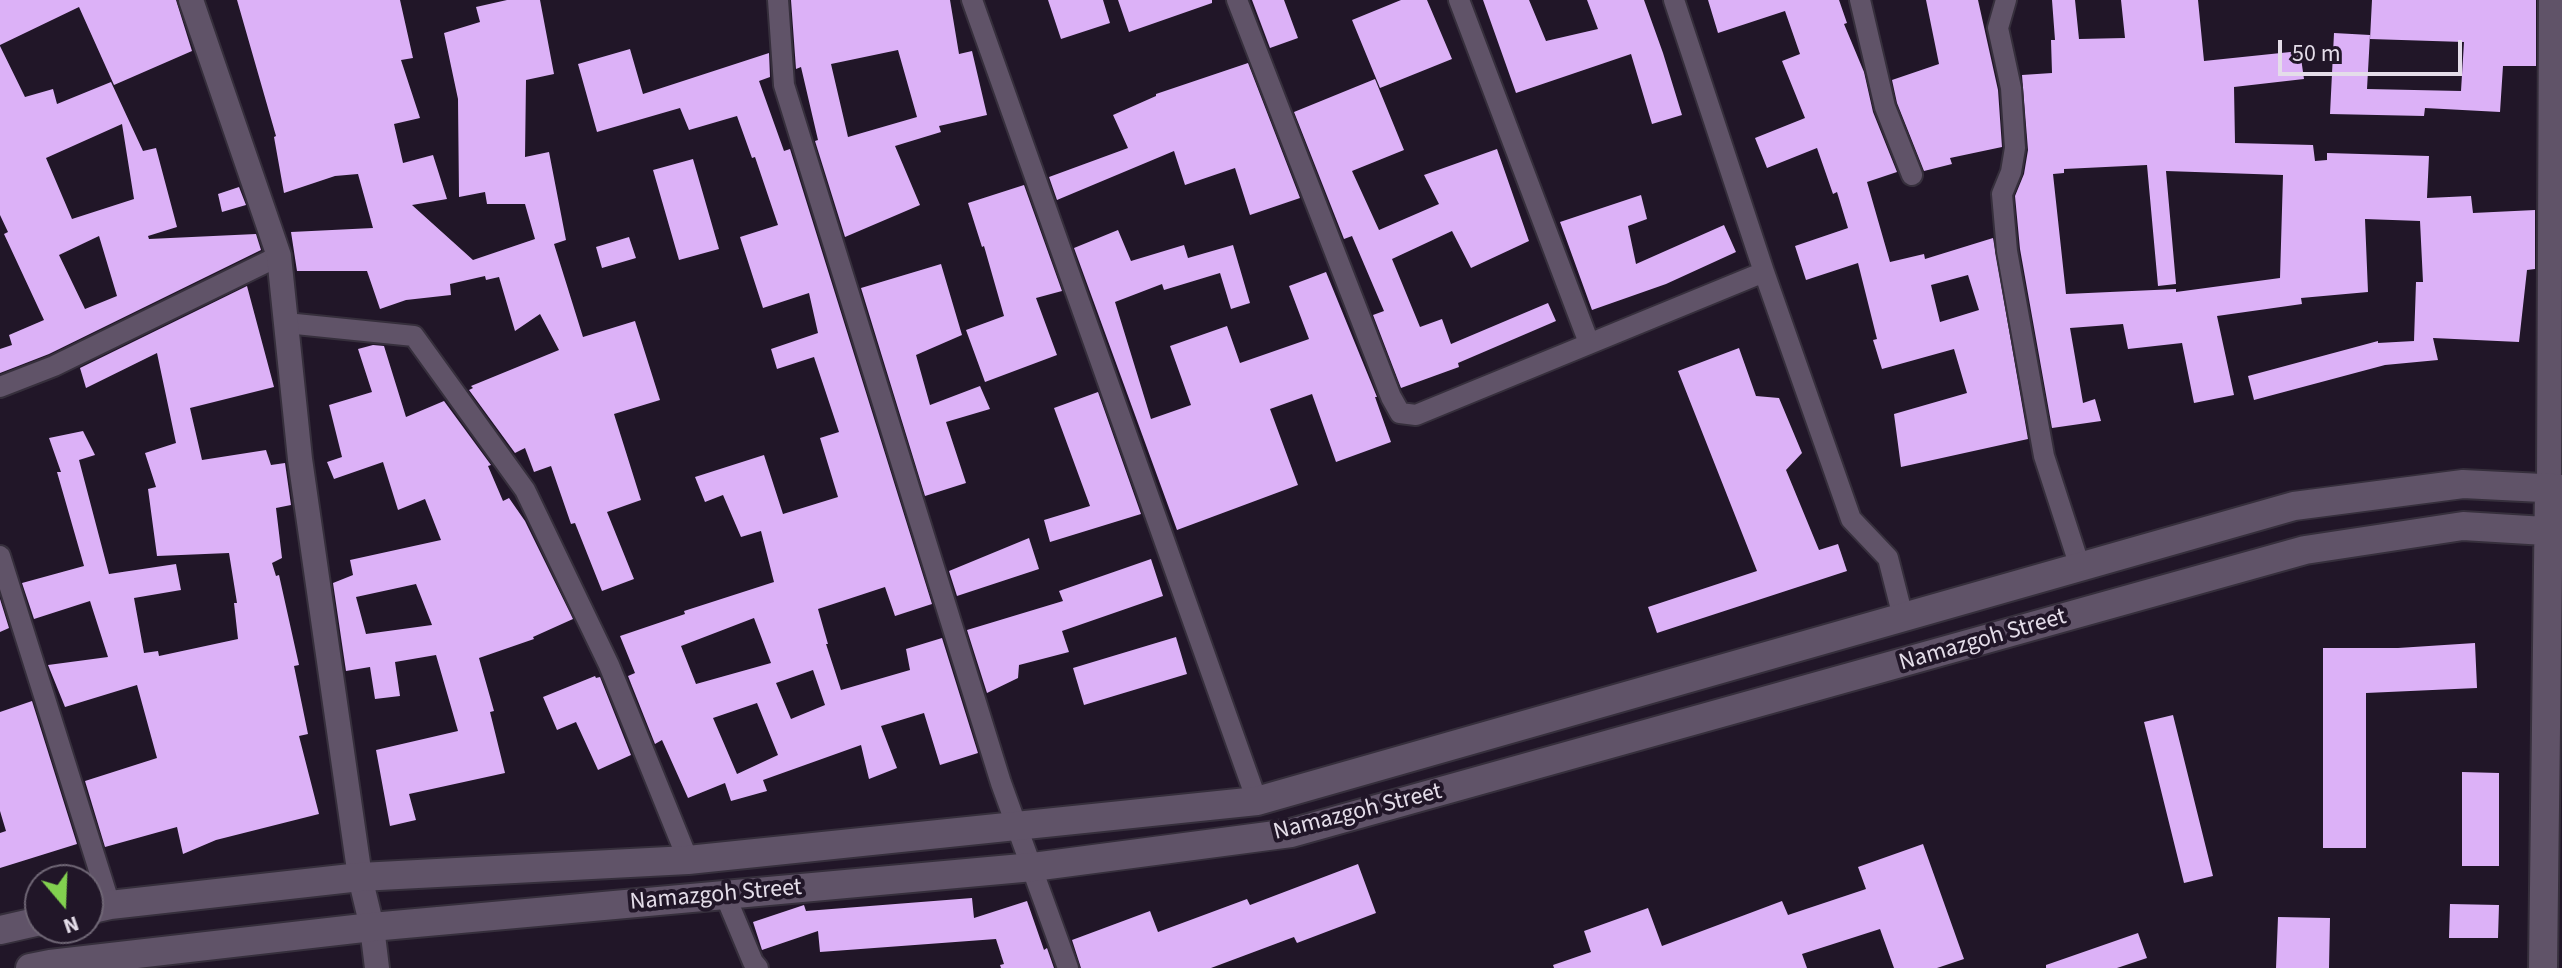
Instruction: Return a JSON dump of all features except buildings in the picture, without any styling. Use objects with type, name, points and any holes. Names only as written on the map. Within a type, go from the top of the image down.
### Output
[{"type":"main road","name":"Namazgoh Street","points":[[104,906],[360,877],[688,860],[1257,801],[2294,506],[2463,484],[2556,488]]},
{"type":"main road","points":[[2543,968],[2556,488]]},
{"type":"main road","name":"Namazgoh Street","points":[[30,968],[372,927],[1033,867],[1291,833],[2305,550],[2463,526],[2555,530]]},
{"type":"main road","points":[[0,930],[24,925]]},
{"type":"street","points":[[191,0],[279,256],[300,459],[360,877],[372,927],[377,968]]},
{"type":"street","points":[[778,0],[784,85],[1016,827],[1068,968]]},
{"type":"street","points":[[972,0],[1257,801]]},
{"type":"street","points":[[1237,0],[1391,397],[1400,413],[1416,415],[1764,272]]},
{"type":"street","points":[[1459,0],[1589,343]]},
{"type":"street","points":[[1674,0],[1764,272],[1851,519],[1888,558],[1903,617]]},
{"type":"street","points":[[1860,0],[1885,107],[1912,175]]},
{"type":"street","points":[[2006,0],[1998,28],[2011,88],[2015,148],[2011,172],[2002,194],[2007,251],[2044,456],[2080,567]]},
{"type":"street","points":[[2551,0],[2556,488]]},
{"type":"street","points":[[0,387],[54,366],[279,256]]},
{"type":"street","points":[[286,323],[414,336],[525,490],[609,665],[688,860]]},
{"type":"street","points":[[0,556],[87,864]]},
{"type":"street","points":[[725,895],[758,968]]}]
